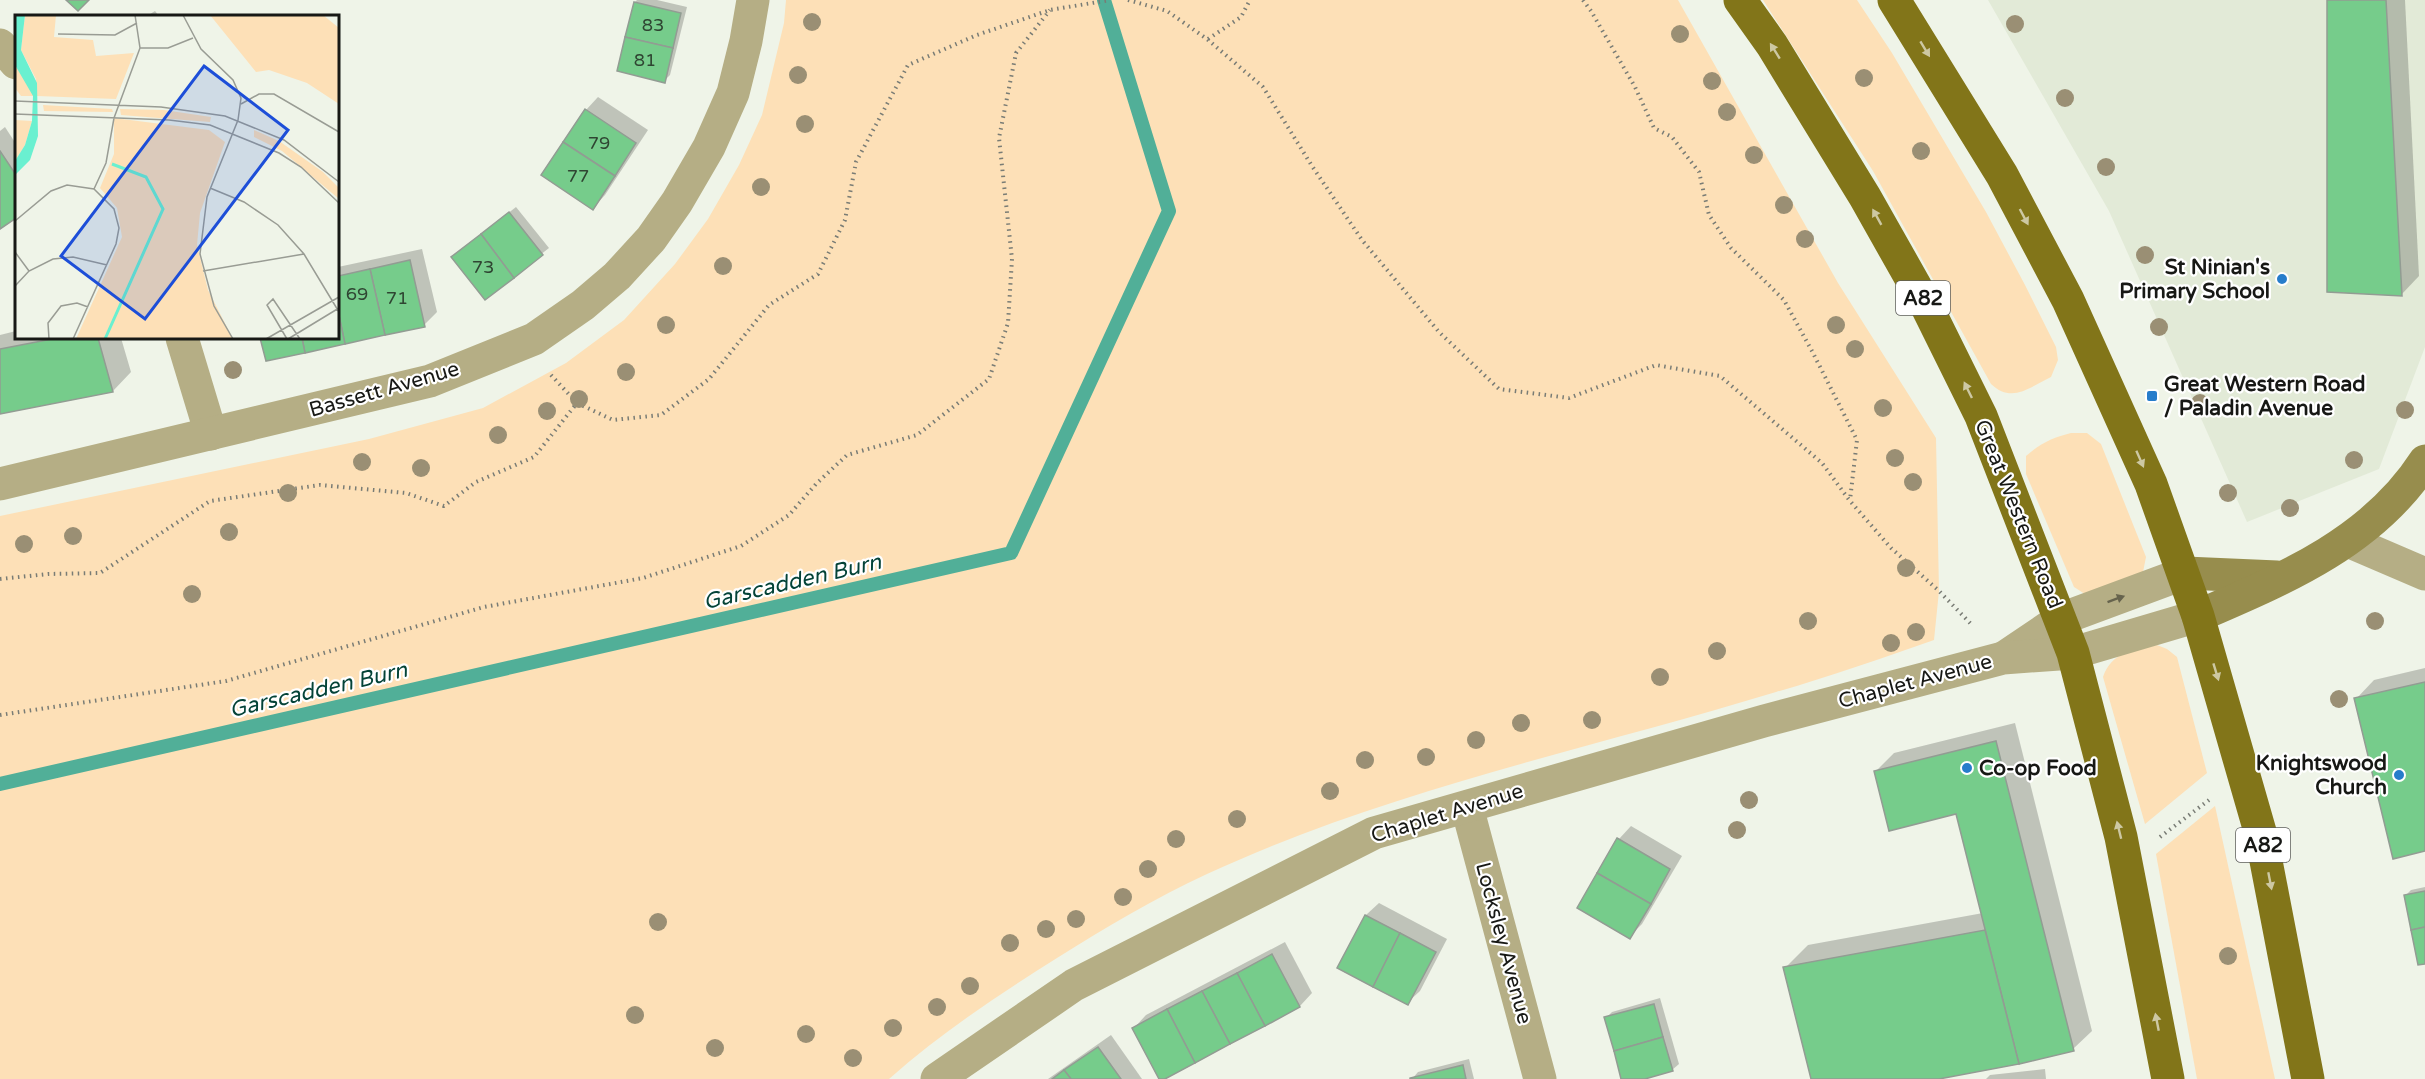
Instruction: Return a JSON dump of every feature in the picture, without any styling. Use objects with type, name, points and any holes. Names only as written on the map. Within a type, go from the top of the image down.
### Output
[{"type":"main road","name":"Great Western Road","points":[[1740,0],[1772,45],[1865,197],[1926,305],[1981,416],[2073,653],[2126,863],[2168,1079]]},
{"type":"main road","name":"A82","points":[[1894,0],[2002,175],[2068,300],[2151,484],[2199,616],[2262,835],[2308,1079]]},
{"type":"street","name":"Bassett Avenue","points":[[0,484],[430,381],[534,339],[583,305],[617,276],[651,239],[677,202],[709,147],[733,93],[753,0]]},
{"type":"street","points":[[0,45],[15,62]]},
{"type":"street","points":[[182,339],[211,434]]},
{"type":"street","points":[[2199,616],[2285,578],[2348,541],[2395,501],[2425,461]]},
{"type":"street","points":[[2348,541],[2425,574]]},
{"type":"street","points":[[2185,573],[2285,578]]},
{"type":"street","name":"Chaplet Avenue","points":[[2003,658],[2061,619],[2185,573]]},
{"type":"street","name":"Chaplet Avenue","points":[[938,1079],[1074,985],[1374,832],[1764,720],[2003,658],[2073,653],[2199,616]]},
{"type":"street","name":"Locksley Avenue","points":[[1467,807],[1540,1079]]},
{"type":"path","points":[[1085,4],[1110,0]]},
{"type":"path","points":[[1128,0],[1167,11],[1207,39],[1263,87],[1362,240],[1439,332],[1499,389],[1569,398],[1656,365],[1720,376],[1821,463],[1891,548],[1939,591]]},
{"type":"path","points":[[1207,39],[1241,17],[1250,0]]},
{"type":"path","points":[[1583,0],[1635,87],[1654,128],[1672,137],[1699,172],[1709,215],[1731,248],[1784,300],[1813,353],[1857,440],[1850,501]]},
{"type":"path","points":[[0,715],[226,681],[484,607],[643,578],[741,546],[789,515],[816,484],[847,455],[917,435],[989,379],[1008,323],[1012,259],[999,138],[1016,53],[1050,10]]},
{"type":"path","points":[[2126,863],[2244,773]]},
{"type":"shaded area","points":[[786,0],[1678,0],[1838,283],[1936,438],[1939,591],[1934,640],[1796,686],[1416,795],[1276,844],[1188,883],[1093,936],[970,1015],[889,1079],[0,1079],[0,516],[369,439],[483,408],[566,363],[624,320],[675,264],[708,219],[739,165],[762,115],[784,23]]},
{"type":"shaded area","points":[[1763,0],[1857,0],[1892,53],[1986,212],[2025,285],[2056,347],[2058,360],[2051,377],[2028,389],[2014,393],[2006,393],[1991,384],[1873,171]]},
{"type":"shaded area","name":"St Ninian's Primary School","points":[[1988,0],[2425,0],[2425,347],[2379,469],[2247,522],[2109,211]]},
{"type":"shaded area","points":[[2071,433],[2087,433],[2101,444],[2146,557],[2143,572],[2088,596],[2074,587],[2026,474],[2026,456],[2047,442]]},
{"type":"shaded area","points":[[2157,645],[2177,657],[2207,773],[2145,824],[2103,677],[2107,668],[2118,657]]},
{"type":"shaded area","points":[[2215,806],[2275,1079],[2197,1079],[2156,854]]},
{"type":"building","points":[[66,0],[89,0],[78,11]]},
{"type":"building","points":[[2327,0],[2386,0],[2402,296],[2327,292]]},
{"type":"building","points":[[634,2],[681,13],[673,48],[625,37]]},
{"type":"building","points":[[625,37],[673,48],[665,83],[617,71]]},
{"type":"building","points":[[585,109],[636,143],[615,176],[563,142]]},
{"type":"building","points":[[563,142],[615,176],[593,210],[541,175]]},
{"type":"building","points":[[0,151],[15,174],[15,219],[0,229]]},
{"type":"building","points":[[509,212],[543,255],[514,278],[481,234]]},
{"type":"building","points":[[481,234],[514,278],[485,300],[451,257]]},
{"type":"building","points":[[410,260],[425,327],[385,335],[370,269]]},
{"type":"building","points":[[370,269],[385,335],[345,344],[339,316],[339,276]]},
{"type":"building","points":[[339,316],[345,344],[305,353],[302,339],[339,339]]},
{"type":"building","points":[[52,339],[98,339],[113,392],[0,414],[0,349]]},
{"type":"building","points":[[260,339],[302,339],[305,353],[266,361]]},
{"type":"building","name":"Knightswood Church","points":[[2425,682],[2425,851],[2393,859],[2354,698]]},
{"type":"building","points":[[1996,741],[2074,1051],[2019,1064],[1956,814],[1889,831],[1874,771]]},
{"type":"building","points":[[1617,838],[1670,869],[1651,904],[1597,873]]},
{"type":"building","points":[[1597,873],[1651,904],[1630,939],[1577,908]]},
{"type":"building","points":[[2425,891],[2425,927],[2411,930],[2404,895]]},
{"type":"building","points":[[1365,915],[1400,933],[1373,987],[1337,968]]},
{"type":"building","points":[[2425,927],[2425,964],[2418,965],[2411,930]]},
{"type":"building","points":[[1985,930],[2019,1064],[1939,1079],[1811,1079],[1783,967]]},
{"type":"building","points":[[1400,933],[1436,952],[1408,1005],[1373,987]]},
{"type":"building","points":[[1272,954],[1300,1007],[1265,1026],[1237,973]]},
{"type":"building","points":[[1237,973],[1265,1026],[1230,1044],[1202,991]]},
{"type":"building","points":[[1202,991],[1230,1044],[1195,1063],[1167,1009]]},
{"type":"building","points":[[1654,1004],[1663,1037],[1614,1051],[1604,1017]]},
{"type":"building","points":[[1167,1009],[1195,1063],[1165,1079],[1159,1079],[1132,1028]]},
{"type":"building","points":[[1663,1037],[1673,1071],[1645,1079],[1621,1079],[1614,1051]]},
{"type":"building","points":[[1098,1047],[1121,1079],[1071,1079],[1064,1070]]},
{"type":"building","points":[[1463,1065],[1466,1079],[1410,1079],[1410,1078]]},
{"type":"building","points":[[1064,1070],[1071,1079],[1052,1079]]},
{"type":"waterway","name":"Garscadden Burn","points":[[0,784],[1011,553],[1169,211],[1104,0]]},
{"type":"place","name":"St Ninian's Primary School","points":[[2282,279]]},
{"type":"place","name":"Great Western Road / Paladin Avenue","points":[[2152,396]]},
{"type":"place","name":"Co-op Food","points":[[1967,768]]},
{"type":"place","name":"Knightswood Church","points":[[2399,775]]}]
